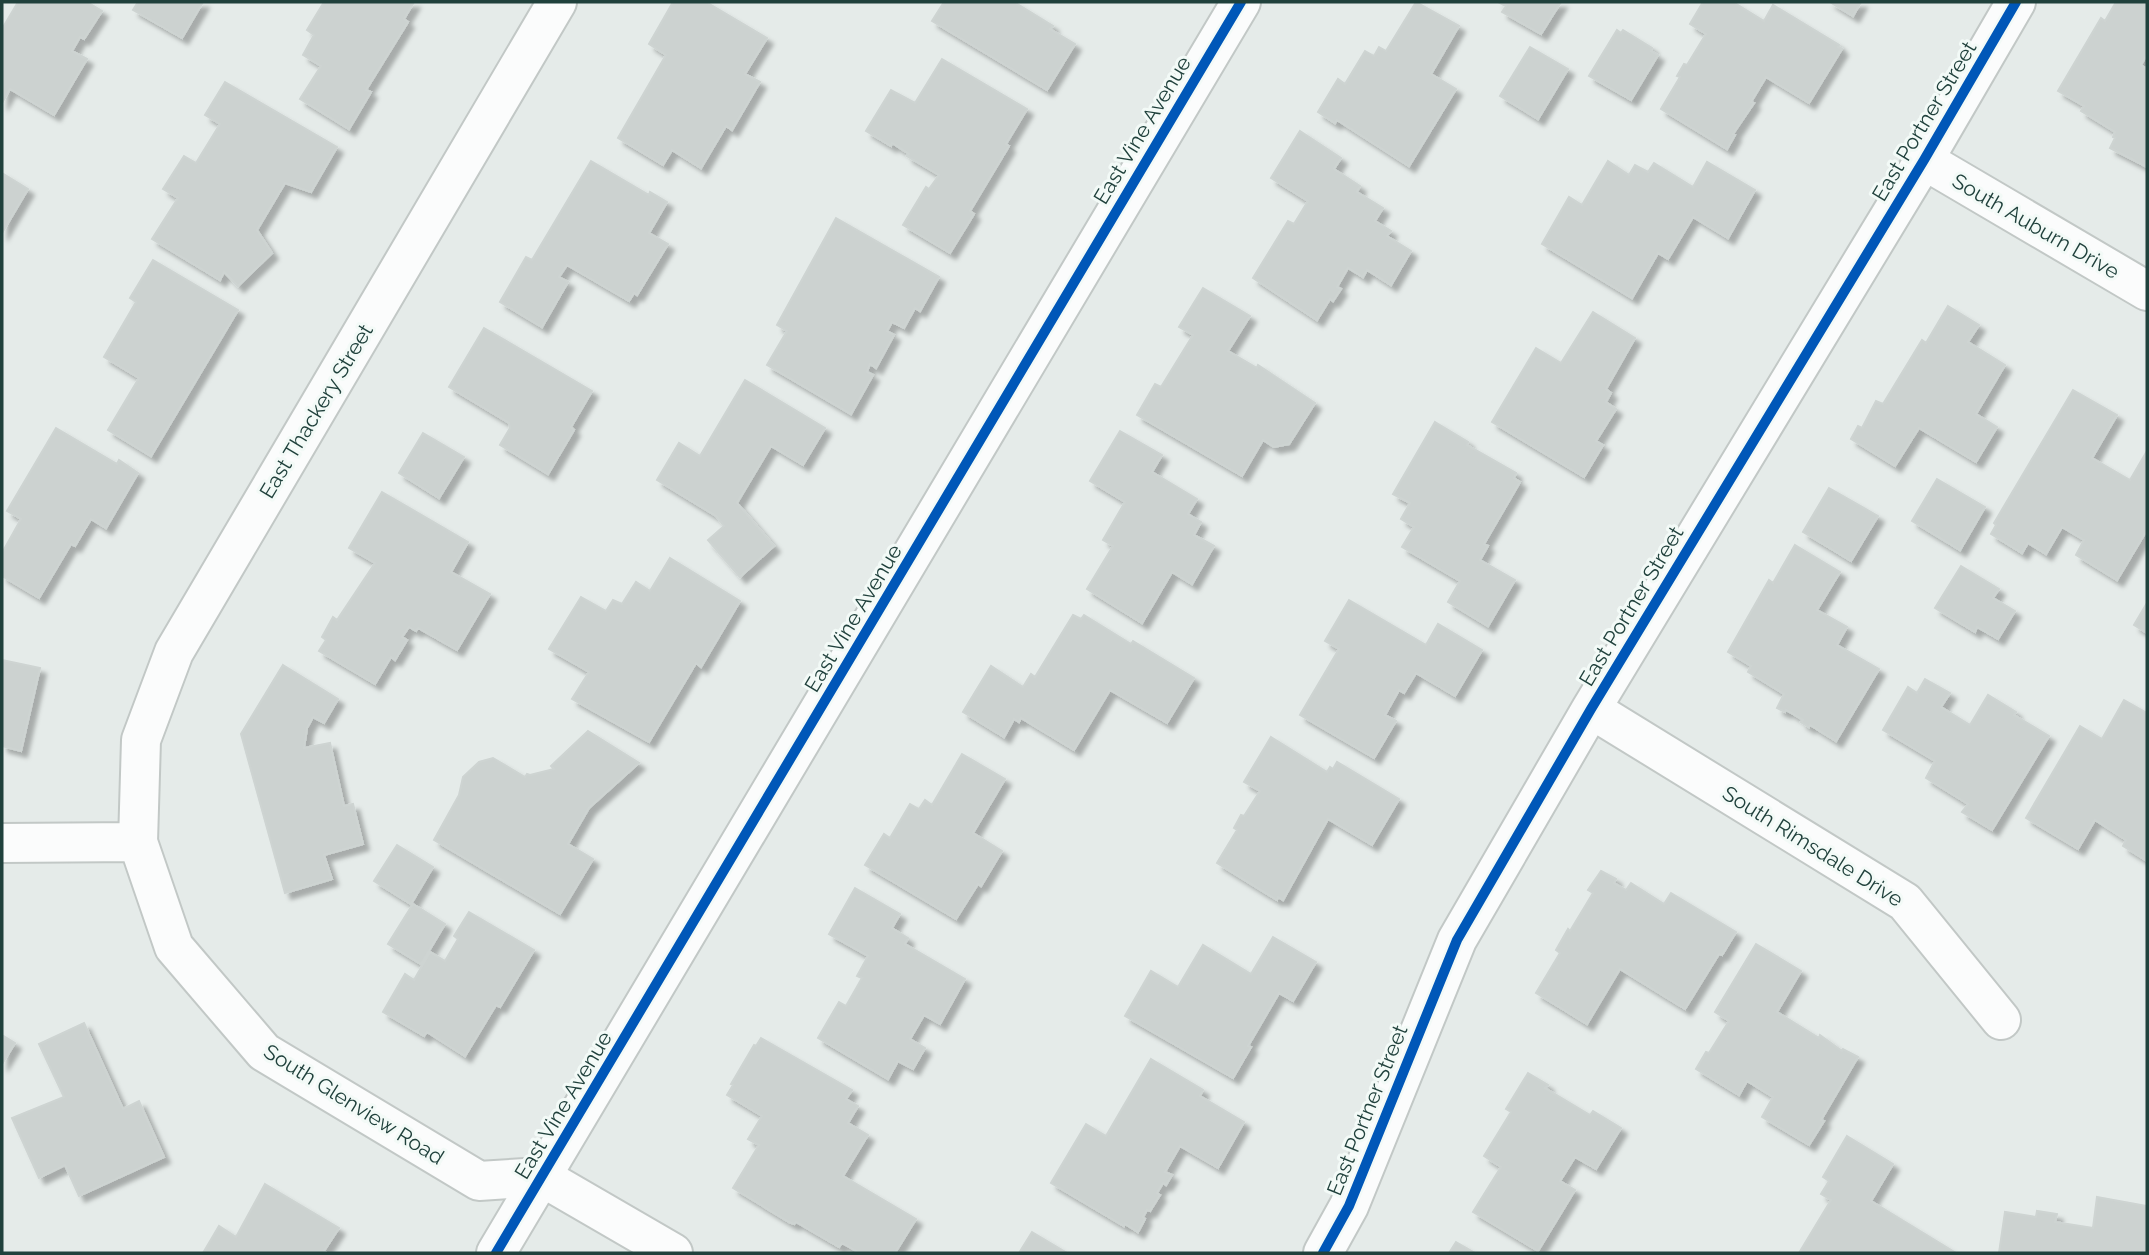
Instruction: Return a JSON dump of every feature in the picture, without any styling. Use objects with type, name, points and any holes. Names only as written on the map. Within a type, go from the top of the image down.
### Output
[{"type":"street","name":"East Thackery Street","points":[[138,842],[141,740],[174,652],[557,2]]},
{"type":"street","name":"East Vine Avenue","points":[[496,1253],[1241,2]]},
{"type":"street","name":"East Portner Street","points":[[1323,1253],[1349,1206],[1457,940],[1591,709],[1924,160],[2016,2]]},
{"type":"street","name":"South Auburn Drive","points":[[1924,160],[2147,291]]},
{"type":"street","name":"South Rimsdale Drive","points":[[1591,709],[1905,902],[2001,1020]]},
{"type":"street","points":[[2,843],[138,842]]},
{"type":"street","name":"South Glenview Road","points":[[138,842],[174,947],[264,1052],[479,1181],[542,1177]]},
{"type":"street","points":[[542,1177],[673,1253]]},
{"type":"building","points":[[18,2],[87,2],[102,11],[84,39],[80,37],[72,51],[87,59],[54,115],[10,89],[2,103],[2,29]]},
{"type":"building","points":[[138,2],[203,2],[182,38],[133,10]]},
{"type":"building","points":[[324,2],[414,2],[404,19],[408,22],[366,90],[371,92],[349,129],[300,99],[321,66],[303,55],[314,35],[307,30]]},
{"type":"building","points":[[673,2],[706,2],[767,38],[745,74],[760,82],[732,130],[726,126],[701,168],[672,150],[663,165],[618,138],[666,55],[649,44]]},
{"type":"building","points":[[944,2],[1014,2],[1053,26],[1050,29],[1075,44],[1047,90],[932,21]]},
{"type":"building","points":[[1416,2],[1459,26],[1431,74],[1456,89],[1409,166],[1337,120],[1335,123],[1318,112],[1338,79],[1345,84],[1365,51],[1374,56],[1379,47],[1386,51]]},
{"type":"building","points":[[1498,2],[1561,2],[1541,34],[1502,12],[1506,6]]},
{"type":"building","points":[[1703,2],[1733,2],[1764,21],[1773,5],[1842,49],[1809,103],[1766,77],[1727,149],[1661,109],[1680,77],[1677,76],[1684,64],[1687,65],[1706,34],[1690,24]]},
{"type":"building","points":[[1830,2],[1861,2],[1853,16]]},
{"type":"building","points":[[2116,2],[2147,2],[2147,54],[2141,65],[2147,69],[2147,167],[2110,148],[2115,132],[2081,111],[2084,106],[2058,91],[2101,18],[2105,21]]},
{"type":"building","points":[[1617,30],[1621,33],[1623,30],[1652,48],[1651,51],[1658,55],[1631,100],[1589,76]]},
{"type":"building","points":[[1530,47],[1568,69],[1538,119],[1500,96]]},
{"type":"building","points":[[942,59],[1027,109],[1006,144],[1009,146],[970,211],[974,214],[950,253],[903,225],[926,187],[929,189],[939,175],[907,156],[909,154],[892,143],[891,146],[866,131],[891,90],[915,103]]},
{"type":"building","points":[[225,82],[337,147],[311,192],[285,183],[257,230],[272,253],[238,286],[224,272],[220,280],[152,239],[178,198],[163,189],[184,156],[196,163],[220,124],[205,115]]},
{"type":"building","points":[[1300,131],[1341,158],[1334,169],[1360,186],[1357,192],[1383,208],[1375,221],[1391,231],[1387,236],[1411,251],[1391,285],[1367,270],[1363,277],[1348,268],[1337,287],[1341,289],[1333,301],[1330,299],[1317,320],[1253,278],[1288,221],[1294,224],[1308,201],[1271,178]]},
{"type":"building","points":[[591,161],[649,195],[650,192],[667,202],[649,233],[668,244],[637,295],[634,293],[629,301],[567,265],[559,277],[568,282],[542,327],[500,302],[526,257],[532,260]]},
{"type":"building","points":[[1608,161],[1629,175],[1635,165],[1648,172],[1654,163],[1693,187],[1707,162],[1755,190],[1728,238],[1693,217],[1668,259],[1658,253],[1632,298],[1542,244],[1569,197],[1582,205]]},
{"type":"building","points":[[2,173],[28,189],[2,233]]},
{"type":"building","points":[[836,218],[939,277],[920,311],[915,308],[904,328],[892,322],[887,331],[894,335],[876,368],[870,364],[867,372],[873,375],[851,414],[767,365],[787,331],[777,325]]},
{"type":"building","points":[[153,260],[238,310],[151,456],[108,430],[139,378],[104,357],[136,302],[130,298]]},
{"type":"building","points":[[1203,288],[1250,316],[1228,351],[1257,368],[1258,365],[1315,403],[1289,444],[1274,447],[1263,440],[1242,476],[1137,415],[1155,384],[1161,387],[1193,335],[1179,327]]},
{"type":"building","points":[[1948,306],[1979,325],[1968,342],[2005,365],[1976,414],[1997,427],[1976,462],[1919,428],[1895,466],[1851,439],[1858,426],[1862,428],[1876,401],[1883,404],[1922,340],[1926,343]]},
{"type":"building","points":[[1593,312],[1635,338],[1606,389],[1611,393],[1606,402],[1616,409],[1596,441],[1603,445],[1584,477],[1492,422],[1536,348],[1561,363]]},
{"type":"building","points":[[484,328],[592,391],[571,427],[574,430],[548,474],[500,445],[510,428],[509,423],[449,387]]},
{"type":"building","points":[[745,380],[825,428],[803,465],[771,446],[737,503],[774,546],[740,577],[708,540],[724,526],[716,516],[657,480],[679,443],[700,456]]},
{"type":"building","points":[[2073,390],[2117,415],[2092,458],[2130,480],[2147,451],[2147,530],[2117,580],[2076,555],[2084,540],[2062,527],[2046,554],[2028,543],[2022,553],[1991,534],[1996,525],[1994,523]]},
{"type":"building","points":[[1435,422],[1468,442],[1467,445],[1516,473],[1514,478],[1520,482],[1484,544],[1488,546],[1480,560],[1515,580],[1488,626],[1448,602],[1460,581],[1402,547],[1414,527],[1401,519],[1410,503],[1393,494]]},
{"type":"building","points":[[56,428],[117,464],[119,460],[138,473],[106,528],[91,519],[75,546],[71,544],[39,598],[2,576],[2,553],[21,519],[7,511]]},
{"type":"building","points":[[1120,431],[1162,455],[1152,472],[1197,499],[1188,514],[1201,522],[1194,535],[1214,546],[1192,584],[1172,572],[1142,623],[1087,589],[1113,546],[1103,540],[1125,502],[1090,481]]},
{"type":"building","points":[[423,433],[464,457],[439,498],[399,473]]},
{"type":"building","points":[[1937,479],[1985,507],[1960,550],[1912,521]]},
{"type":"building","points":[[1829,488],[1878,516],[1851,561],[1803,532]]},
{"type":"building","points":[[382,492],[468,542],[451,572],[490,594],[457,650],[418,628],[416,631],[409,627],[402,637],[407,640],[395,660],[391,657],[375,684],[319,651],[326,640],[322,637],[333,617],[337,620],[375,563],[349,548]]},
{"type":"building","points":[[1795,545],[1840,572],[1817,610],[1847,627],[1837,645],[1879,669],[1836,741],[1810,725],[1809,727],[1786,710],[1785,712],[1777,708],[1784,694],[1748,672],[1751,666],[1728,652],[1769,580],[1773,583]]},
{"type":"building","points":[[670,558],[740,601],[701,667],[696,663],[649,742],[572,699],[589,672],[549,649],[581,597],[606,611],[613,600],[622,604],[636,582],[650,591]]},
{"type":"building","points":[[1961,566],[1999,589],[1993,598],[2015,611],[1998,639],[1977,627],[1975,632],[1935,608]]},
{"type":"building","points":[[1349,600],[1426,645],[1438,624],[1482,650],[1455,696],[1416,673],[1404,693],[1399,690],[1385,715],[1396,721],[1374,758],[1300,715],[1339,649],[1325,641]]},
{"type":"building","points":[[2147,603],[2147,633],[2134,625]]},
{"type":"building","points":[[1073,615],[1081,619],[1084,615],[1194,678],[1167,723],[1110,690],[1074,750],[1021,718],[1019,722],[1014,719],[1004,737],[963,712],[991,666],[1023,687],[1031,674],[1035,677]]},
{"type":"building","points":[[2,660],[40,668],[21,751],[2,746]]},
{"type":"building","points":[[283,665],[338,699],[324,723],[313,717],[307,728],[304,748],[330,743],[344,806],[353,804],[363,844],[324,855],[332,879],[285,893],[241,734]]},
{"type":"building","points":[[1925,679],[1950,693],[1941,707],[1970,725],[1988,695],[2049,736],[1992,830],[1962,812],[1968,804],[1926,778],[1935,761],[1883,730],[1908,687],[1917,693]]},
{"type":"building","points":[[2124,700],[2147,713],[2147,861],[2123,846],[2126,840],[2095,820],[2078,849],[2026,818],[2080,726],[2102,739]]},
{"type":"building","points":[[588,731],[639,763],[589,808],[568,844],[593,859],[560,914],[434,840],[459,795],[463,777],[479,762],[493,758],[525,777],[527,774],[554,769],[551,766]]},
{"type":"building","points":[[1271,737],[1327,772],[1330,767],[1333,769],[1337,762],[1399,799],[1372,845],[1328,819],[1283,900],[1278,897],[1277,900],[1217,863],[1237,830],[1234,828],[1241,815],[1244,816],[1260,791],[1244,782]]},
{"type":"building","points":[[962,754],[1005,779],[973,833],[1002,851],[981,886],[978,884],[956,919],[865,865],[884,834],[890,838],[910,804],[919,809],[925,800],[932,805]]},
{"type":"building","points":[[397,845],[433,867],[411,904],[374,881]]},
{"type":"building","points":[[1601,871],[1616,879],[1614,883],[1626,890],[1631,883],[1664,904],[1671,893],[1736,932],[1685,1009],[1620,969],[1587,1024],[1536,993],[1560,953],[1556,950],[1593,893],[1588,890]]},
{"type":"building","points":[[855,888],[900,914],[892,928],[908,938],[905,944],[965,979],[940,1024],[924,1015],[910,1039],[925,1048],[913,1069],[898,1061],[888,1079],[818,1038],[839,1002],[846,1006],[862,978],[857,976],[868,956],[829,934]]},
{"type":"building","points":[[413,904],[445,924],[421,964],[388,944]]},
{"type":"building","points":[[469,912],[534,950],[500,1007],[496,1005],[465,1056],[427,1032],[424,1036],[383,1012],[405,974],[414,980],[430,952],[445,961],[458,939],[454,936]]},
{"type":"building","points":[[1273,937],[1316,962],[1293,1001],[1279,993],[1233,1078],[1125,1016],[1151,971],[1178,987],[1203,945],[1251,974]]},
{"type":"building","points":[[1756,944],[1801,971],[1777,1012],[1819,1038],[1820,1035],[1842,1051],[1843,1049],[1858,1057],[1809,1145],[1762,1117],[1773,1097],[1747,1081],[1739,1095],[1696,1069],[1729,1021],[1715,1012]]},
{"type":"building","points":[[84,1023],[123,1109],[139,1101],[164,1157],[79,1196],[65,1165],[39,1178],[12,1118],[64,1097],[39,1044]]},
{"type":"building","points":[[2,1035],[15,1043],[2,1064]]},
{"type":"building","points":[[761,1038],[852,1090],[846,1099],[858,1106],[848,1123],[868,1135],[843,1176],[916,1219],[895,1253],[860,1253],[842,1243],[839,1247],[796,1222],[789,1222],[733,1188],[759,1145],[748,1139],[762,1116],[727,1095],[754,1045],[756,1046]]},
{"type":"building","points":[[1151,1059],[1203,1090],[1200,1096],[1244,1122],[1218,1168],[1180,1146],[1165,1172],[1172,1175],[1157,1193],[1160,1195],[1150,1211],[1147,1210],[1138,1232],[1051,1183],[1086,1124],[1106,1136]]},
{"type":"building","points":[[1528,1073],[1548,1085],[1545,1088],[1590,1115],[1593,1111],[1621,1128],[1596,1169],[1575,1157],[1560,1181],[1575,1190],[1538,1251],[1473,1212],[1501,1167],[1484,1156],[1511,1112],[1506,1109]]},
{"type":"building","points":[[1847,1136],[1893,1164],[1871,1201],[1956,1253],[1799,1253],[1831,1200],[1821,1194],[1829,1181],[1823,1177]]},
{"type":"building","points":[[265,1184],[339,1228],[324,1251],[327,1253],[203,1253],[219,1226],[236,1237]]},
{"type":"building","points":[[2097,1197],[2147,1206],[2147,1253],[1999,1253],[2005,1212],[2036,1217],[2037,1211],[2057,1214],[2055,1222],[2093,1228]]},
{"type":"building","points":[[1032,1232],[1067,1253],[1019,1253]]},
{"type":"building","points":[[1456,1242],[1475,1253],[1449,1253]]},
{"type":"cycle path","points":[[496,1253],[1241,2]]},
{"type":"cycle path","points":[[1323,1253],[1349,1206],[1457,940],[1591,709],[1924,160],[2016,2]]}]
